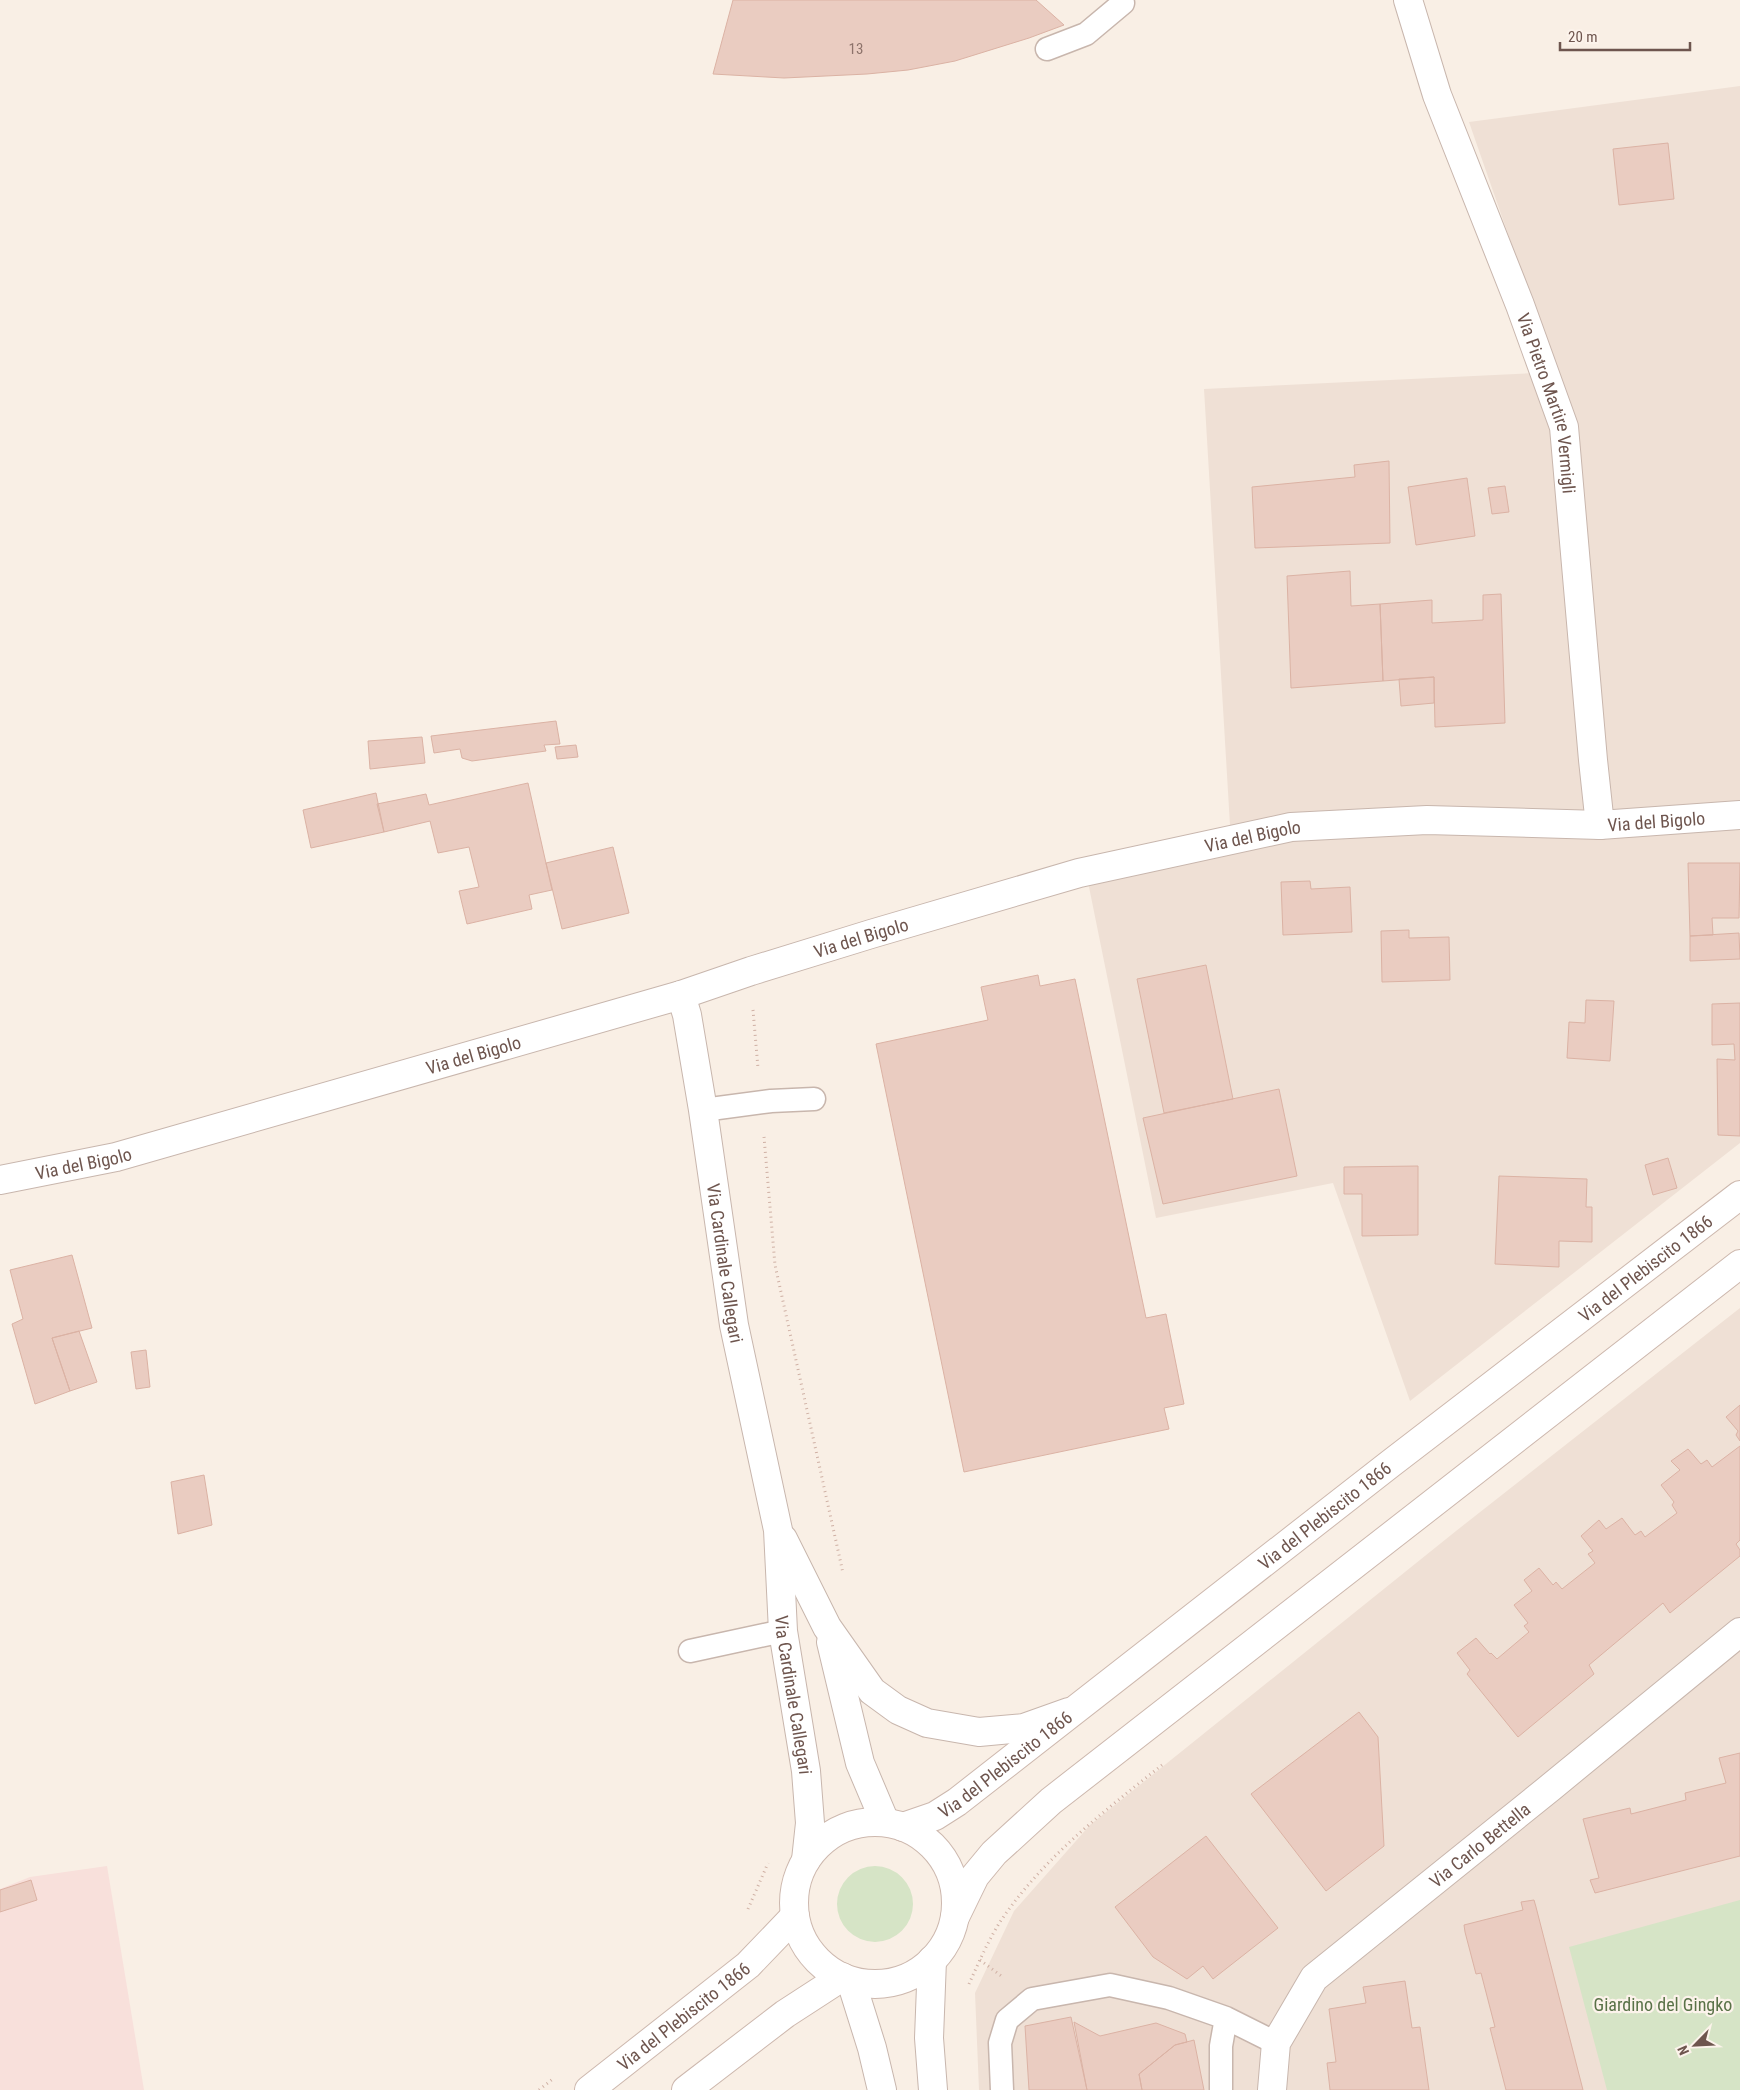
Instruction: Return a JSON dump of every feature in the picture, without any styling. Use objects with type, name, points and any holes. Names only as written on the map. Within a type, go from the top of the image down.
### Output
[{"type":"street","name":"Via Pietro Martire Vermigli","points":[[1408,0],[1437,95],[1520,305],[1564,427],[1600,825]]},
{"type":"street","name":"Via del Bigolo","points":[[0,1180],[116,1157],[681,995],[853,940],[1079,873],[1291,827],[1427,820],[1600,825],[1740,814]]},
{"type":"street","name":"Via Cardinale Callegari","points":[[681,995],[687,1015],[703,1110],[734,1325],[778,1530],[783,1631],[806,1771],[810,1823],[806,1860]]},
{"type":"street","name":"Via del Plebiscito 1866","points":[[894,1824],[935,1816],[957,1802],[1740,1195]]},
{"type":"street","points":[[955,1918],[955,1889],[945,1862],[928,1841],[894,1824],[866,1822],[848,1826],[832,1834],[817,1845],[806,1860],[798,1877],[794,1896],[795,1916],[803,1941],[820,1962],[846,1979],[873,1984],[894,1982],[915,1973],[932,1960],[947,1940],[975,1876],[994,1853],[1051,1801],[1740,1264]]},
{"type":"street","name":"Via Cardinale Callegari","points":[[778,1530],[827,1627],[872,1690],[898,1710],[927,1724],[979,1732],[1024,1728],[1073,1711]]},
{"type":"street","name":"Via Cardinale Callegari","points":[[827,1627],[860,1763],[894,1824]]},
{"type":"street","name":"Via Carlo Bettella","points":[[1272,2090],[1276,2043],[1314,1978],[1740,1632]]},
{"type":"street","name":"Via del Plebiscito 1866","points":[[589,2090],[748,1965],[795,1916]]},
{"type":"street","points":[[932,1960],[929,2038],[933,2090]]},
{"type":"street","points":[[686,2090],[784,2014],[846,1979]]},
{"type":"street","points":[[846,1979],[872,2048],[882,2090]]},
{"type":"lane","points":[[1047,49],[1086,34],[1123,3]]},
{"type":"lane","points":[[703,1110],[771,1101],[814,1099]]},
{"type":"lane","points":[[690,1651],[783,1631]]},
{"type":"lane","points":[[1002,2090],[1000,2043],[1007,2020],[1032,1999],[1110,1985],[1169,1998],[1226,2018],[1276,2043]]},
{"type":"lane","points":[[1221,2090],[1220,2046],[1226,2018]]},
{"type":"path","points":[[764,1134],[775,1265],[844,1576]]},
{"type":"path","points":[[747,1911],[766,1871],[771,1854]]},
{"type":"path","points":[[965,1993],[1000,1923],[1026,1888]]},
{"type":"shaded area","points":[[1740,86],[1740,1143],[1410,1401],[1333,1183],[1156,1218],[1088,882],[1231,842],[1204,389],[1556,372],[1469,122]]},
{"type":"shaded area","points":[[1740,1308],[1740,2090],[979,2090],[975,1993],[1014,1911],[1090,1825],[1456,1531]]},
{"type":"shaded area","points":[[107,1866],[144,2090],[0,2090],[0,1889],[30,1877]]},
{"type":"green space","points":[[875,1866],[890,1869],[902,1877],[910,1889],[913,1904],[910,1919],[902,1931],[890,1939],[875,1942],[860,1939],[848,1931],[840,1919],[837,1904],[840,1889],[848,1877],[860,1869]]},
{"type":"green space","name":"Giardino del Gingko","points":[[1740,1900],[1740,2090],[1607,2090],[1569,1947]]},
{"type":"building","points":[[733,0],[1036,0],[1064,25],[955,61],[908,70],[784,78],[713,74]]},
{"type":"building","points":[[1668,143],[1674,199],[1619,205],[1613,149]]},
{"type":"building","points":[[1389,461],[1390,543],[1255,548],[1252,487],[1355,477],[1354,465]]},
{"type":"building","points":[[1467,478],[1475,536],[1416,545],[1408,487]]},
{"type":"building","points":[[1505,486],[1509,512],[1492,514],[1488,488]]},
{"type":"building","points":[[1350,571],[1351,606],[1380,604],[1383,681],[1291,688],[1287,576]]},
{"type":"building","points":[[1501,594],[1505,723],[1435,727],[1434,677],[1383,681],[1380,604],[1432,600],[1432,623],[1483,620],[1483,595]]},
{"type":"building","points":[[1434,677],[1434,703],[1401,706],[1399,679]]},
{"type":"building","points":[[556,721],[560,744],[544,745],[546,751],[472,761],[462,758],[460,749],[434,753],[431,736]]},
{"type":"building","points":[[422,737],[425,763],[370,769],[368,741]]},
{"type":"building","points":[[576,745],[578,757],[557,759],[555,747]]},
{"type":"building","points":[[528,783],[552,890],[529,895],[532,909],[467,924],[459,891],[479,887],[469,847],[438,853],[430,821],[384,832],[377,804],[426,794],[429,805]]},
{"type":"building","points":[[376,793],[384,832],[311,848],[303,810]]},
{"type":"building","points":[[613,847],[629,913],[562,929],[546,863]]},
{"type":"building","points":[[1688,863],[1740,863],[1739,918],[1712,918],[1713,935],[1690,936]]},
{"type":"building","points":[[1310,881],[1311,889],[1350,887],[1352,932],[1283,935],[1281,882]]},
{"type":"building","points":[[1409,930],[1409,938],[1449,937],[1450,980],[1382,982],[1381,931]]},
{"type":"building","points":[[1739,933],[1740,959],[1690,961],[1690,936]]},
{"type":"building","points":[[1206,965],[1233,1099],[1164,1113],[1137,979]]},
{"type":"building","points":[[1038,975],[1040,986],[1075,979],[1146,1318],[1166,1314],[1184,1404],[1164,1408],[1169,1429],[964,1472],[876,1044],[988,1020],[981,987]]},
{"type":"building","points":[[1586,1000],[1614,1001],[1610,1061],[1567,1058],[1569,1022],[1585,1023]]},
{"type":"building","points":[[1740,1003],[1740,1136],[1718,1135],[1717,1059],[1735,1060],[1734,1044],[1712,1045],[1712,1004]]},
{"type":"building","points":[[1279,1089],[1297,1176],[1163,1204],[1143,1118]]},
{"type":"building","points":[[1668,1158],[1677,1188],[1653,1195],[1645,1165]]},
{"type":"building","points":[[1418,1166],[1418,1235],[1362,1236],[1362,1194],[1344,1194],[1344,1167]]},
{"type":"building","points":[[1499,1176],[1587,1179],[1586,1207],[1592,1207],[1592,1242],[1559,1241],[1559,1267],[1495,1264]]},
{"type":"building","points":[[72,1255],[92,1328],[52,1338],[70,1391],[35,1404],[12,1324],[23,1319],[10,1270]]},
{"type":"building","points":[[79,1331],[97,1382],[70,1391],[52,1338]]},
{"type":"building","points":[[146,1350],[150,1387],[136,1389],[131,1352]]},
{"type":"building","points":[[1740,1405],[1740,1441],[1736,1435],[1738,1431],[1726,1417]]},
{"type":"building","points":[[1740,1446],[1740,1540],[1736,1544],[1740,1550],[1740,1556],[1670,1613],[1663,1603],[1589,1665],[1594,1674],[1518,1737],[1467,1674],[1470,1670],[1457,1653],[1476,1638],[1497,1659],[1529,1632],[1524,1626],[1528,1623],[1514,1605],[1532,1591],[1524,1580],[1539,1568],[1553,1585],[1556,1582],[1562,1589],[1595,1563],[1588,1554],[1593,1551],[1581,1536],[1599,1520],[1606,1529],[1622,1518],[1635,1535],[1641,1531],[1645,1537],[1677,1513],[1672,1505],[1674,1502],[1661,1485],[1680,1470],[1671,1461],[1688,1449],[1701,1464],[1707,1460],[1712,1467]]},
{"type":"building","points":[[204,1475],[212,1525],[178,1534],[171,1482]]},
{"type":"building","points":[[1359,1712],[1378,1737],[1384,1846],[1326,1891],[1251,1794]]},
{"type":"building","points":[[1740,1753],[1740,1856],[1595,1893],[1590,1880],[1599,1878],[1583,1819],[1630,1808],[1631,1814],[1686,1800],[1685,1793],[1726,1783],[1719,1758]]},
{"type":"building","points":[[1206,1836],[1278,1928],[1213,1979],[1203,1966],[1187,1979],[1153,1957],[1115,1907]]},
{"type":"building","points":[[31,1880],[37,1900],[0,1912],[0,1890]]},
{"type":"building","points":[[1534,1900],[1583,2090],[1506,2090],[1490,2028],[1495,2027],[1481,1973],[1476,1974],[1465,1932],[1464,1925],[1523,1910],[1521,1902]]},
{"type":"building","points":[[1405,1981],[1412,2028],[1420,2027],[1429,2090],[1330,2090],[1327,2063],[1336,2062],[1329,2009],[1366,2003],[1363,1987]]},
{"type":"building","points":[[1071,2017],[1087,2090],[1029,2090],[1025,2026]]},
{"type":"building","points":[[1074,2022],[1100,2036],[1156,2023],[1185,2034],[1187,2042],[1175,2045],[1139,2074],[1142,2090],[1087,2090]]},
{"type":"building","points":[[1194,2040],[1204,2090],[1142,2090],[1139,2074],[1175,2045]]}]
